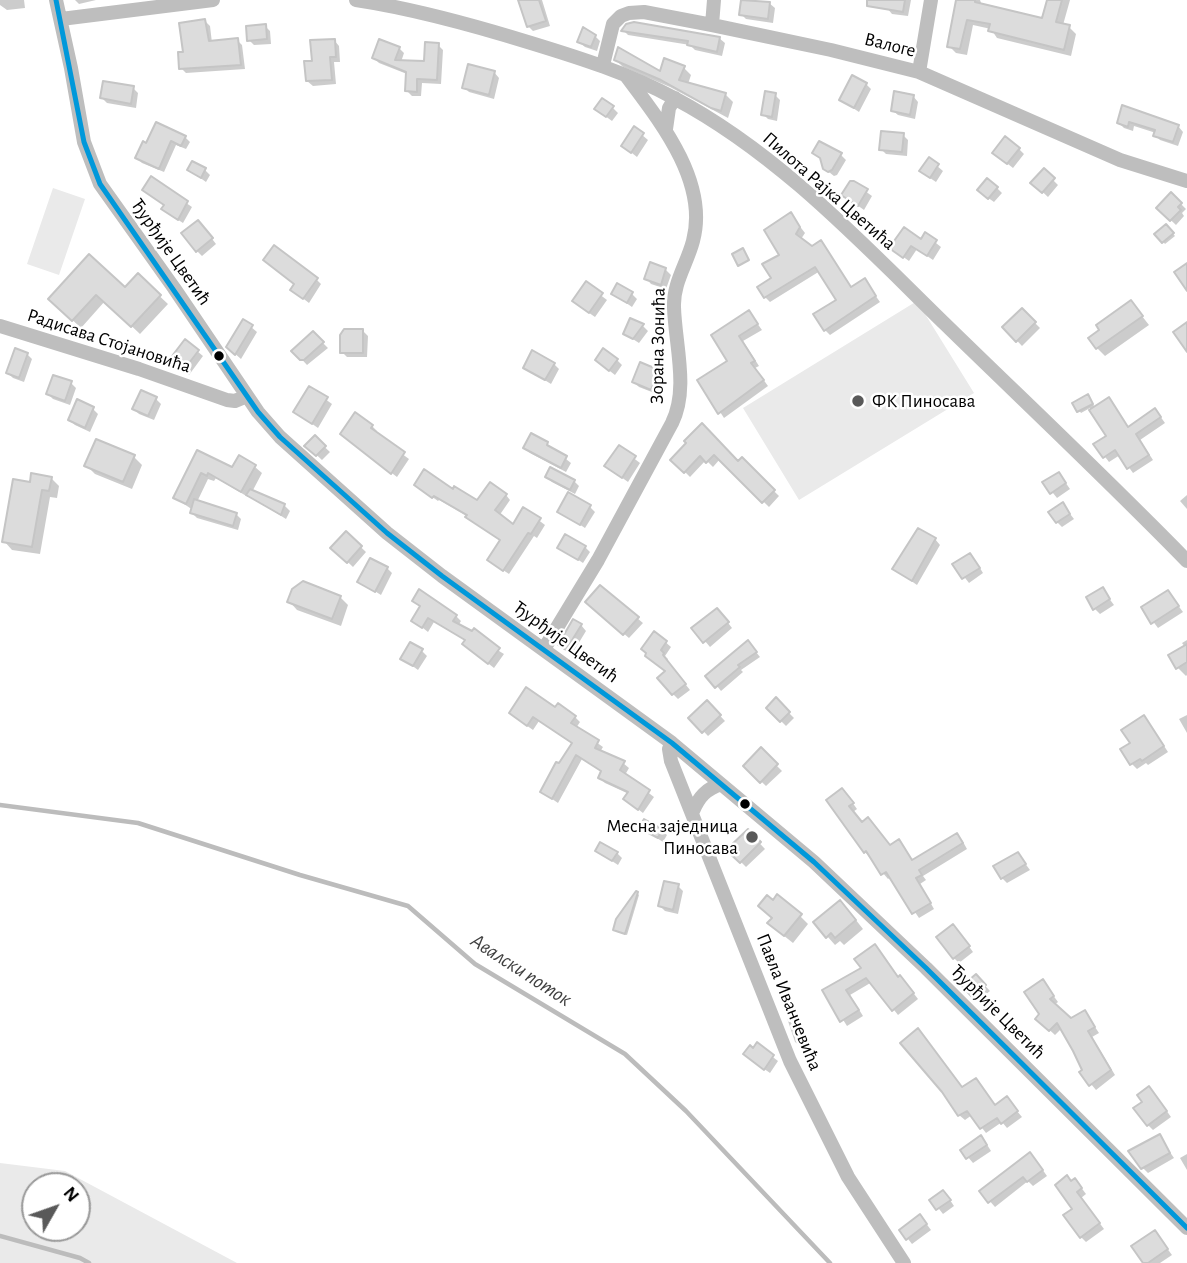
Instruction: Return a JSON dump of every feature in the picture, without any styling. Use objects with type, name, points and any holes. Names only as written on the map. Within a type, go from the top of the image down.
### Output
[{"type":"street","name":"Ђурђије Цветић","points":[[56,0],[84,142],[100,184],[247,396],[280,437],[387,533],[672,743],[814,862],[917,960],[1187,1228]]},
{"type":"street","points":[[61,19],[213,0]]},
{"type":"street","name":"Пилота Рајка Цветића","points":[[356,0],[396,6],[470,24],[603,65],[675,98],[726,129],[802,188],[1187,561]]},
{"type":"street","points":[[712,25],[714,0]]},
{"type":"street","points":[[919,72],[931,0]]},
{"type":"street","name":"Валоге","points":[[603,65],[612,24],[629,13],[643,12],[712,25],[919,72],[1120,160],[1187,181]]},
{"type":"street","name":"Зорана Зонића","points":[[544,649],[597,560],[680,404],[675,292],[694,238],[694,199],[686,173],[666,129],[624,74]]},
{"type":"street","points":[[666,129],[669,108],[675,98]]},
{"type":"street","name":"Радисава Стојановића","points":[[0,326],[139,369],[227,400],[235,401],[247,396]]},
{"type":"street","name":"Павла Иванчевића","points":[[672,743],[669,755],[790,1061],[848,1177],[904,1263]]},
{"type":"street","points":[[693,811],[704,792],[721,784]]},
{"type":"shaded area","points":[[53,188],[85,199],[59,275],[27,264]]},
{"type":"shaded area","name":"ФК Пиносава","points":[[917,301],[974,393],[799,500],[743,408]]},
{"type":"shaded area","points":[[0,1163],[67,1172],[21,1172],[21,1242],[91,1242],[91,1185],[237,1263],[0,1263]]},
{"type":"building","points":[[518,0],[539,0],[546,21],[527,27]]},
{"type":"building","points":[[741,0],[770,2],[768,19],[739,15]]},
{"type":"building","points":[[867,0],[905,0],[903,12],[867,6]]},
{"type":"building","points":[[956,0],[975,0],[1042,18],[1047,0],[1062,0],[1056,22],[1070,25],[1064,50],[988,31],[990,24],[967,20],[960,49],[947,47]]},
{"type":"building","points":[[205,19],[209,41],[238,38],[241,65],[179,69],[178,52],[183,52],[179,23]]},
{"type":"building","points":[[634,22],[720,37],[717,52],[687,45],[688,41],[621,31],[626,24]]},
{"type":"building","points":[[266,24],[267,39],[247,41],[246,26]]},
{"type":"building","points":[[583,27],[596,35],[591,47],[577,42]]},
{"type":"building","points":[[335,39],[336,57],[330,57],[332,80],[306,81],[304,61],[312,61],[310,40]]},
{"type":"building","points":[[379,39],[400,47],[395,60],[424,61],[425,42],[439,43],[437,80],[417,79],[417,92],[405,91],[406,72],[372,58]]},
{"type":"building","points":[[618,47],[660,71],[664,58],[685,66],[679,80],[726,93],[721,111],[661,80],[614,60]]},
{"type":"building","points":[[468,64],[495,71],[489,95],[462,88]]},
{"type":"building","points":[[852,75],[867,83],[854,108],[839,100]]},
{"type":"building","points":[[103,81],[134,86],[131,104],[100,98]]},
{"type":"building","points":[[765,91],[776,93],[772,117],[761,115]]},
{"type":"building","points":[[894,91],[914,95],[910,115],[891,111]]},
{"type":"building","points":[[602,98],[614,106],[606,117],[594,109]]},
{"type":"building","points":[[1122,105],[1179,125],[1173,142],[1153,136],[1155,130],[1129,122],[1128,127],[1117,123]]},
{"type":"building","points":[[156,122],[186,136],[181,146],[171,141],[159,169],[135,158]]},
{"type":"building","points":[[634,126],[644,133],[631,153],[621,146]]},
{"type":"building","points":[[881,131],[904,133],[902,152],[879,150]]},
{"type":"building","points":[[1005,136],[1020,148],[1007,164],[992,153]]},
{"type":"building","points":[[819,141],[842,153],[828,172],[823,169],[820,158],[812,153]]},
{"type":"building","points":[[929,157],[939,164],[930,178],[919,171]]},
{"type":"building","points":[[192,161],[206,168],[201,178],[187,170]]},
{"type":"building","points":[[1044,168],[1055,178],[1042,193],[1030,183]]},
{"type":"building","points":[[151,176],[188,201],[178,220],[161,209],[164,205],[142,190]]},
{"type":"building","points":[[987,178],[998,187],[988,199],[977,190]]},
{"type":"building","points":[[850,181],[868,189],[858,206],[841,195]]},
{"type":"building","points":[[1171,192],[1182,203],[1178,207],[1181,210],[1170,221],[1156,208]]},
{"type":"building","points":[[791,212],[800,227],[796,234],[812,246],[821,240],[851,287],[865,278],[876,296],[824,331],[813,314],[836,300],[815,267],[764,298],[757,287],[771,278],[762,264],[779,255],[764,230]]},
{"type":"building","points":[[198,220],[213,238],[196,252],[181,233]]},
{"type":"building","points":[[1166,224],[1174,233],[1162,243],[1154,234]]},
{"type":"building","points":[[904,227],[921,239],[925,232],[937,240],[927,256],[911,246],[903,258],[889,248]]},
{"type":"building","points":[[274,245],[318,278],[303,299],[290,290],[294,284],[263,260]]},
{"type":"building","points":[[743,248],[749,260],[738,266],[732,254]]},
{"type":"building","points":[[89,254],[125,287],[138,273],[161,295],[131,327],[96,295],[72,321],[48,299]]},
{"type":"building","points":[[650,262],[666,268],[661,285],[644,279]]},
{"type":"building","points":[[1187,263],[1187,291],[1174,272]]},
{"type":"building","points":[[586,281],[603,293],[589,313],[572,301]]},
{"type":"building","points":[[617,283],[633,292],[627,303],[611,294]]},
{"type":"building","points":[[1131,300],[1143,316],[1096,349],[1088,338],[1099,330],[1096,325]]},
{"type":"building","points":[[1022,308],[1036,322],[1016,342],[1002,327]]},
{"type":"building","points":[[749,310],[758,324],[739,336],[755,361],[751,363],[764,380],[718,414],[697,380],[727,361],[711,335]]},
{"type":"building","points":[[630,318],[644,324],[633,339],[623,334]]},
{"type":"building","points":[[243,319],[253,325],[235,355],[226,347]]},
{"type":"building","points":[[1187,322],[1187,352],[1173,332]]},
{"type":"building","points":[[344,329],[363,329],[363,353],[340,353],[340,335]]},
{"type":"building","points":[[313,331],[324,342],[304,360],[300,360],[291,351]]},
{"type":"building","points":[[185,339],[199,350],[183,371],[169,360]]},
{"type":"building","points":[[15,348],[28,353],[19,378],[6,373]]},
{"type":"building","points":[[603,348],[618,359],[609,371],[595,360]]},
{"type":"building","points":[[532,350],[555,363],[545,380],[523,368]]},
{"type":"building","points":[[640,362],[659,370],[651,390],[632,382]]},
{"type":"building","points":[[53,375],[72,381],[65,401],[46,394]]},
{"type":"building","points":[[309,386],[328,397],[312,424],[293,412]]},
{"type":"building","points":[[141,390],[157,397],[148,416],[132,409]]},
{"type":"building","points":[[1088,394],[1093,404],[1077,412],[1072,403]]},
{"type":"building","points":[[1109,397],[1128,427],[1155,408],[1161,417],[1136,434],[1149,455],[1127,469],[1115,450],[1103,458],[1093,444],[1106,436],[1089,410]]},
{"type":"building","points":[[77,399],[94,407],[85,428],[68,420]]},
{"type":"building","points":[[355,412],[373,425],[371,428],[405,452],[391,474],[340,434]]},
{"type":"building","points":[[702,423],[738,461],[742,457],[775,490],[762,503],[714,455],[706,463],[700,456],[684,473],[670,460]]},
{"type":"building","points":[[531,433],[567,456],[561,468],[523,448]]},
{"type":"building","points":[[315,435],[326,446],[316,456],[304,446]]},
{"type":"building","points":[[96,439],[135,455],[123,482],[84,466]]},
{"type":"building","points":[[619,445],[636,456],[622,478],[604,466]]},
{"type":"building","points":[[197,450],[232,467],[239,455],[256,465],[241,492],[208,473],[207,476],[201,473],[186,504],[173,498]]},
{"type":"building","points":[[550,467],[575,480],[570,490],[545,477]]},
{"type":"building","points":[[424,469],[453,489],[454,486],[477,500],[490,482],[507,494],[495,510],[513,524],[523,507],[541,518],[503,571],[487,560],[500,540],[465,517],[467,515],[434,496],[432,498],[414,485]]},
{"type":"building","points":[[1059,472],[1066,483],[1050,494],[1042,482]]},
{"type":"building","points":[[31,473],[52,477],[49,491],[42,490],[32,547],[2,542],[13,479],[30,482]]},
{"type":"building","points":[[250,489],[285,504],[281,515],[246,495]]},
{"type":"building","points":[[568,492],[591,505],[580,525],[557,512]]},
{"type":"building","points":[[194,499],[237,513],[233,526],[190,513]]},
{"type":"building","points":[[1063,502],[1070,514],[1056,523],[1048,512]]},
{"type":"building","points":[[918,528],[936,538],[912,581],[892,569]]},
{"type":"building","points":[[346,531],[362,546],[347,563],[330,548]]},
{"type":"building","points":[[565,534],[586,546],[578,560],[557,548]]},
{"type":"building","points":[[970,553],[980,568],[962,579],[952,564]]},
{"type":"building","points":[[370,558],[388,567],[375,592],[357,582]]},
{"type":"building","points":[[303,581],[341,596],[332,619],[287,602],[292,589]]},
{"type":"building","points":[[600,585],[639,617],[623,635],[585,602]]},
{"type":"building","points":[[1103,587],[1110,599],[1093,610],[1086,597]]},
{"type":"building","points":[[419,589],[457,615],[453,621],[472,631],[474,628],[500,648],[488,664],[462,644],[465,640],[428,618],[422,628],[411,621],[420,606],[412,601]]},
{"type":"building","points":[[1168,590],[1179,606],[1151,624],[1141,607]]},
{"type":"building","points":[[717,608],[729,622],[703,643],[691,628]]},
{"type":"building","points":[[573,619],[582,624],[566,650],[558,645]]},
{"type":"building","points":[[654,631],[667,641],[661,650],[663,655],[686,684],[672,695],[657,678],[665,671],[645,656],[646,653],[641,649]]},
{"type":"building","points":[[748,640],[757,652],[738,665],[740,667],[715,688],[705,676]]},
{"type":"building","points":[[410,642],[423,649],[413,666],[400,659]]},
{"type":"building","points":[[1187,644],[1187,662],[1176,669],[1168,655]]},
{"type":"building","points":[[526,687],[555,707],[558,703],[576,716],[571,723],[599,740],[595,748],[625,761],[620,770],[650,790],[638,810],[623,799],[628,792],[598,778],[601,771],[576,755],[552,799],[540,792],[556,762],[559,763],[572,743],[533,717],[527,726],[509,713]]},
{"type":"building","points":[[776,697],[790,712],[780,722],[766,708]]},
{"type":"building","points":[[707,700],[721,715],[702,733],[688,718]]},
{"type":"building","points":[[1144,715],[1164,746],[1142,761],[1140,759],[1130,765],[1120,749],[1130,743],[1121,730]]},
{"type":"building","points":[[761,747],[778,764],[760,783],[743,766]]},
{"type":"building","points":[[842,788],[854,803],[849,806],[862,822],[868,817],[890,845],[899,839],[912,860],[957,833],[963,843],[919,870],[922,875],[916,878],[931,903],[912,914],[886,872],[881,875],[826,800]]},
{"type":"building","points":[[644,819],[662,829],[658,838],[639,828]]},
{"type":"building","points":[[748,829],[761,842],[740,863],[726,850]]},
{"type":"building","points":[[600,842],[618,852],[612,861],[595,851]]},
{"type":"building","points":[[1018,852],[1026,864],[1001,879],[993,866]]},
{"type":"building","points":[[664,881],[679,884],[673,910],[658,906]]},
{"type":"building","points":[[636,891],[638,892],[625,934],[613,930],[616,919]]},
{"type":"building","points":[[777,894],[802,914],[784,936],[767,923],[772,918],[758,906],[767,895],[773,900]]},
{"type":"building","points":[[840,900],[856,920],[835,938],[831,933],[826,938],[813,922]]},
{"type":"building","points":[[953,924],[970,946],[953,959],[936,937]]},
{"type":"building","points":[[875,944],[898,977],[900,975],[914,993],[892,1011],[866,978],[846,990],[859,1010],[840,1022],[822,990],[861,968],[854,959]]},
{"type":"building","points":[[976,974],[986,985],[972,997],[962,986]]},
{"type":"building","points":[[1043,979],[1054,996],[1050,999],[1071,1018],[1085,1010],[1095,1027],[1088,1031],[1111,1070],[1089,1086],[1079,1072],[1082,1070],[1057,1023],[1049,1031],[1035,1019],[1039,1014],[1024,992]]},
{"type":"building","points":[[918,1028],[962,1087],[976,1078],[995,1105],[1007,1096],[1018,1111],[1001,1124],[997,1118],[980,1129],[967,1111],[958,1116],[942,1092],[900,1043]]},
{"type":"building","points":[[757,1042],[774,1055],[764,1070],[743,1054],[750,1045],[753,1048]]},
{"type":"building","points":[[1149,1086],[1167,1111],[1147,1126],[1133,1108],[1142,1102],[1137,1095]]},
{"type":"building","points":[[1160,1134],[1170,1153],[1141,1169],[1128,1151]]},
{"type":"building","points":[[981,1135],[987,1145],[966,1159],[960,1150]]},
{"type":"building","points":[[1030,1152],[1043,1170],[1027,1182],[1023,1177],[988,1203],[979,1191]]},
{"type":"building","points":[[1067,1175],[1071,1181],[1075,1178],[1082,1188],[1077,1192],[1100,1223],[1080,1238],[1063,1215],[1072,1209],[1055,1185]]},
{"type":"building","points":[[943,1190],[951,1200],[936,1210],[929,1200]]},
{"type":"building","points":[[920,1214],[927,1224],[906,1240],[899,1230]]},
{"type":"building","points":[[1155,1230],[1168,1249],[1148,1263],[1143,1263],[1131,1246]]},
{"type":"waterway","name":"Авалски поток","points":[[0,805],[138,823],[300,875],[408,906],[475,964],[625,1054],[686,1111],[830,1263]]},
{"type":"waterway","points":[[0,1236],[80,1258],[89,1263]]},
{"type":"transit line","points":[[56,0],[84,142],[100,184],[258,412],[280,437],[387,533],[672,743],[814,862],[926,968],[1187,1228]]},
{"type":"place","name":"ФК Пиносава","points":[[858,401]]},
{"type":"place","name":"Месна заједница Пиносава","points":[[752,837]]}]
